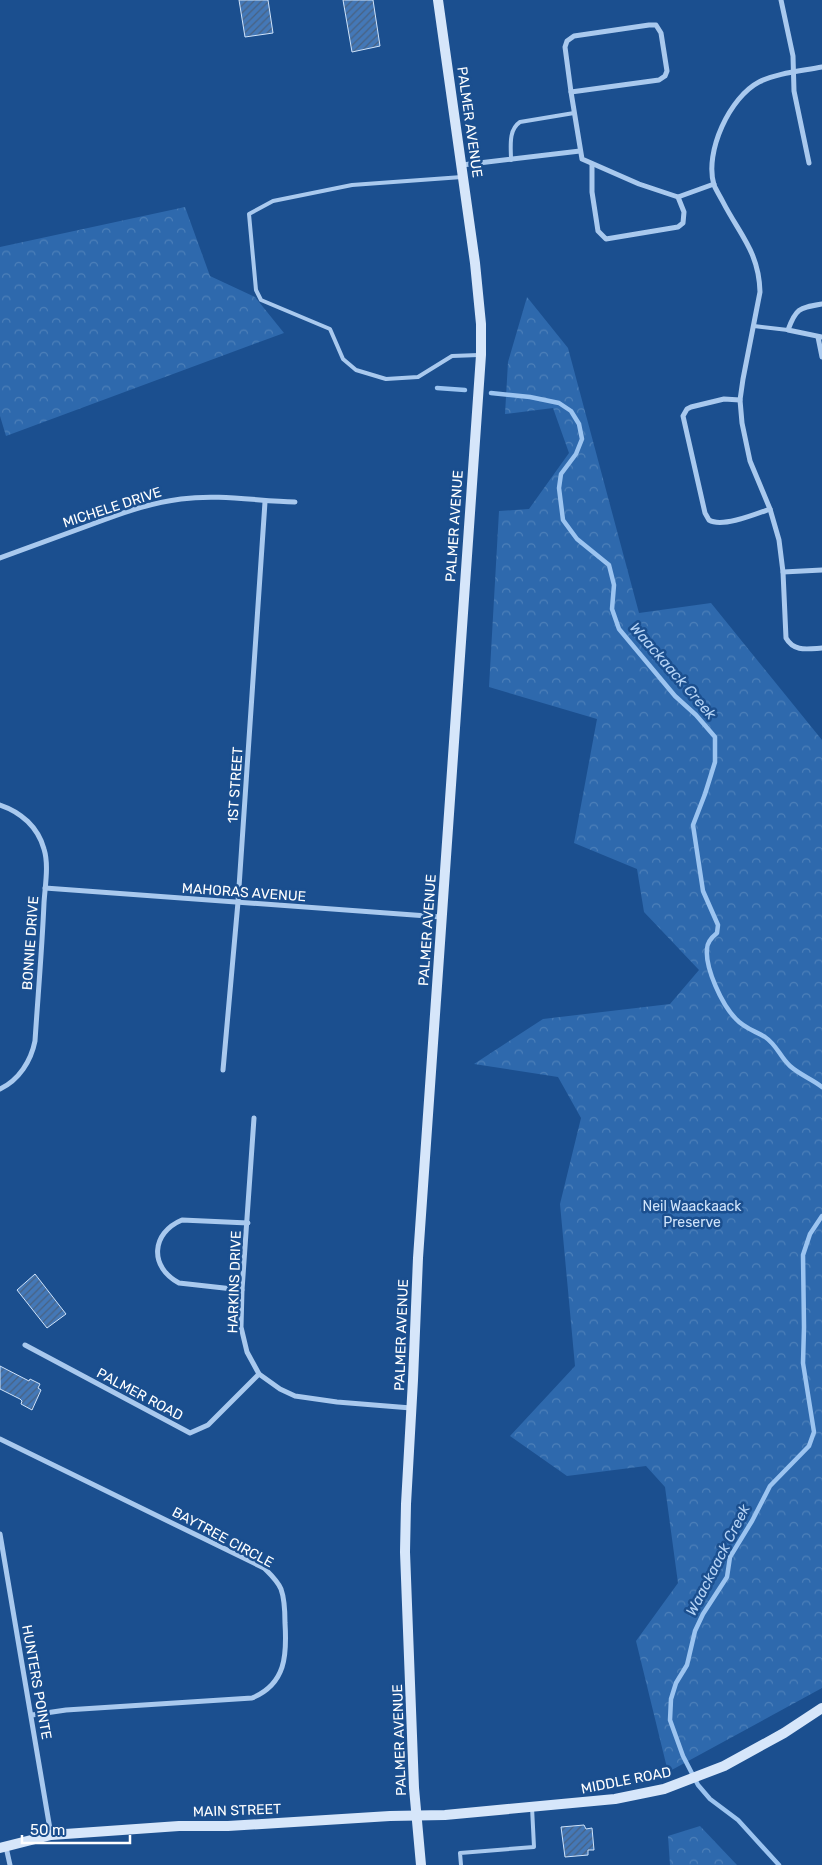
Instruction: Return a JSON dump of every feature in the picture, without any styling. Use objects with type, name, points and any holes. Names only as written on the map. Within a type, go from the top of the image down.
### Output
[{"type":"street","name":"PALMER AVENUE","points":[[421,1865],[414,1788],[405,1552],[406,1504],[418,1258],[481,355],[481,324],[476,272],[438,0]]},
{"type":"street","points":[[781,0],[793,56],[794,91],[809,163]]},
{"type":"street","points":[[571,92],[659,80],[666,76],[661,33],[656,25],[574,36],[567,41],[565,47],[571,92],[574,113],[582,159],[640,184],[678,197],[714,184]]},
{"type":"street","points":[[822,67],[760,82],[748,89],[736,103],[718,134],[712,166],[714,184],[756,260],[760,277],[760,292],[740,400],[743,436],[770,509],[779,540],[783,572],[786,638],[796,648],[822,648]]},
{"type":"street","points":[[462,165],[580,151]]},
{"type":"street","points":[[592,164],[592,192],[598,231],[606,239],[678,227],[684,223],[684,212],[678,197]]},
{"type":"street","points":[[822,304],[798,310],[793,315],[788,330],[820,337],[822,357]]},
{"type":"street","points":[[740,400],[724,399],[691,407],[687,409],[683,416],[706,513],[709,520],[718,524],[752,516],[770,509]]},
{"type":"street","name":"MICHELE DRIVE","points":[[0,558],[151,504],[212,496],[265,502],[295,502]]},
{"type":"street","name":"1ST STREET","points":[[223,1070],[238,902],[265,502]]},
{"type":"street","points":[[783,572],[822,570]]},
{"type":"street","name":"BONNIE DRIVE","points":[[0,805],[18,813],[29,823],[38,835],[45,855],[45,888],[33,1050],[16,1078],[0,1089]]},
{"type":"street","name":"MAHORAS AVENUE","points":[[45,888],[441,917]]},
{"type":"street","name":"HARKINS DRIVE","points":[[254,1118],[242,1290],[241,1327],[247,1352],[259,1374],[280,1389],[295,1396],[337,1402],[411,1408]]},
{"type":"street","points":[[242,1290],[179,1282],[170,1278],[163,1271],[158,1259],[157,1249],[165,1230],[182,1220],[248,1223]]},
{"type":"street","name":"PALMER ROAD","points":[[25,1345],[190,1433],[208,1425],[259,1374]]},
{"type":"street","name":"BAYTREE CIRCLE","points":[[0,1439],[264,1568],[280,1587],[284,1599],[286,1656],[275,1682],[258,1695],[242,1698],[66,1710],[32,1715]]},
{"type":"street","name":"HUNTERS POINTE","points":[[0,1534],[51,1835]]},
{"type":"street","name":"MIDDLE ROAD","points":[[417,1815],[615,1799],[658,1791],[683,1783],[739,1759],[822,1708]]},
{"type":"street","name":"MAIN STREET","points":[[3,1848],[51,1835],[179,1826],[228,1826],[417,1815]]},
{"type":"street","points":[[3,1848],[10,1865]]},
{"type":"lane","points":[[511,160],[511,132],[515,125],[520,122],[574,113]]},
{"type":"lane","points":[[464,177],[352,185],[274,201],[249,214],[256,290],[261,300],[330,329],[343,359],[356,370],[386,379],[418,377],[452,356],[481,355]]},
{"type":"lane","points":[[754,326],[788,330]]},
{"type":"lane","points":[[461,1865],[460,1853],[534,1847],[532,1807]]},
{"type":"green space","points":[[185,207],[210,276],[255,297],[284,333],[6,436],[0,416],[0,247]]},
{"type":"green space","name":"Neil Waackaack Preserve","points":[[527,297],[568,348],[639,613],[711,603],[822,740],[822,1688],[668,1772],[636,1641],[678,1583],[665,1487],[646,1466],[567,1476],[510,1436],[575,1366],[560,1204],[581,1118],[558,1077],[474,1064],[543,1019],[670,1004],[699,970],[644,912],[637,869],[574,843],[597,719],[489,687],[499,511],[529,509],[569,453],[553,408],[505,414],[508,362]]},
{"type":"green space","points":[[700,1826],[737,1865],[670,1865],[668,1836]]},
{"type":"building","points":[[239,0],[268,0],[273,33],[245,37]]},
{"type":"building","points":[[343,0],[373,0],[380,46],[352,52]]},
{"type":"building","points":[[35,1274],[66,1314],[47,1328],[17,1290]]},
{"type":"building","points":[[0,1366],[29,1381],[30,1379],[40,1384],[38,1388],[41,1390],[32,1410],[21,1404],[22,1401],[20,1399],[0,1389]]},
{"type":"building","points":[[584,1825],[586,1829],[592,1828],[594,1850],[588,1850],[588,1855],[565,1857],[561,1827]]},
{"type":"waterway","name":"Waackaack Creek","points":[[437,388],[465,390]]},
{"type":"waterway","name":"Waackaack Creek","points":[[491,393],[530,397],[559,403],[571,411],[579,424],[582,439],[576,454],[561,474],[559,488],[563,520],[577,539],[609,565],[614,585],[612,609],[619,629],[675,696],[696,715],[715,737],[715,762],[693,825],[703,891],[718,925],[717,933],[710,940],[707,947],[707,957],[712,976],[725,1005],[736,1019],[769,1040],[790,1066],[822,1087]]},
{"type":"waterway","name":"Waackaack Creek","points":[[779,1865],[738,1820],[710,1799],[698,1785],[683,1756],[670,1720],[671,1699],[676,1683],[687,1665],[695,1631],[703,1614],[727,1577],[730,1557],[770,1486],[809,1446],[814,1432],[803,1363],[803,1255],[810,1234],[822,1216]]}]
